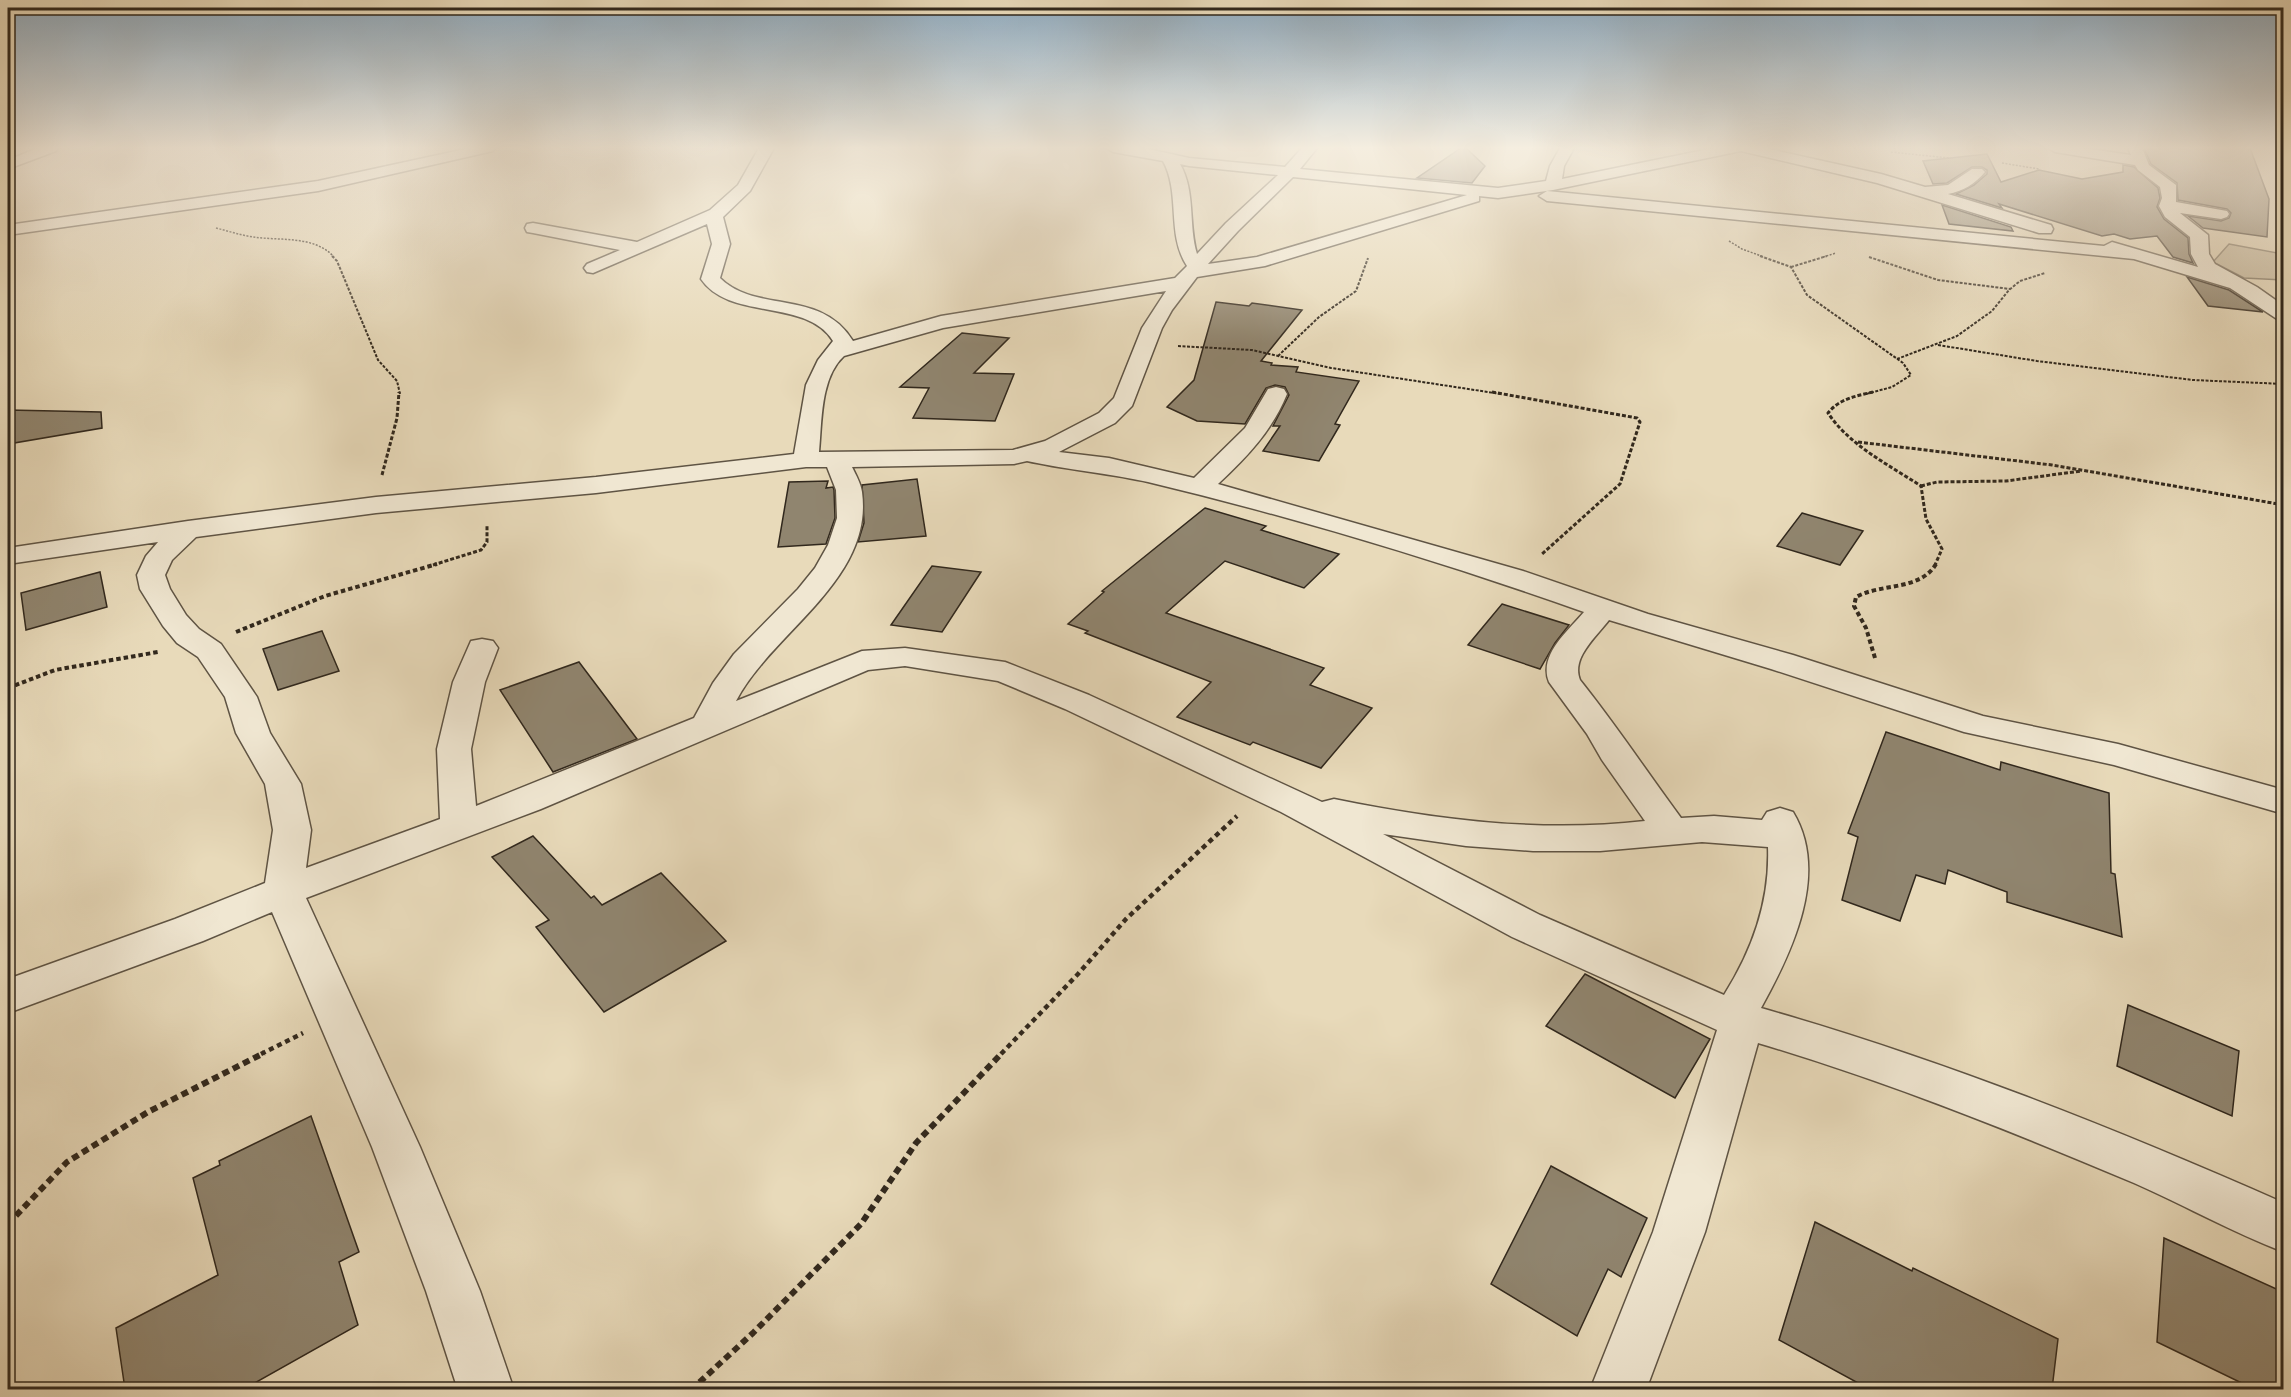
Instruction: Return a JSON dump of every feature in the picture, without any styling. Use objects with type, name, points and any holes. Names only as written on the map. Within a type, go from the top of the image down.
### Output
[{"type":"street","points":[[8,230],[126,213]]},
{"type":"street","points":[[1184,213],[1185,247],[1189,258],[1189,274]]},
{"type":"street","points":[[8,556],[188,529],[376,505],[806,460],[1014,457],[1029,454],[1072,438],[1107,418],[1124,401],[1162,310],[1189,274],[1247,213]]},
{"type":"street","points":[[806,460],[819,376],[828,358],[837,352],[940,322],[1258,262],[1423,213]]},
{"type":"street","points":[[1719,213],[2133,254]]},
{"type":"street","points":[[1990,213],[2234,284],[2250,291],[2283,315]]},
{"type":"street","points":[[2171,213],[2199,235],[2200,254],[2208,268],[2234,284]]},
{"type":"street","points":[[2216,213],[2221,214]]},
{"type":"street","points":[[593,268],[716,214]]},
{"type":"street","points":[[716,214],[714,220],[721,240],[719,256],[711,273],[712,282],[733,294],[820,320],[835,329],[843,341],[837,352]]},
{"type":"street","points":[[533,228],[639,248]]},
{"type":"street","points":[[1200,487],[1248,442],[1276,394]]},
{"type":"street","points":[[1029,454],[1109,466],[1200,487],[1337,525],[1513,577],[1603,608],[1976,725],[2118,754],[2283,802]]},
{"type":"street","points":[[708,724],[720,698],[744,663],[813,592],[844,544],[848,529],[848,486],[847,476],[837,460]]},
{"type":"street","points":[[188,529],[160,556],[151,575],[156,589],[174,620],[188,636],[210,651],[241,697],[253,733],[283,784],[292,830],[283,891],[401,1158],[453,1291],[486,1389]]},
{"type":"street","points":[[1603,608],[1564,657],[1561,672],[1565,682],[1603,731],[1614,752],[1671,831]]},
{"type":"street","points":[[459,826],[454,749],[469,682],[482,648]]},
{"type":"street","points":[[8,996],[189,930],[283,891],[528,800],[861,662],[905,657],[938,660],[1005,672],[1077,702],[1280,796],[1526,926],[1738,1020],[1812,1041],[2033,1120],[2154,1169],[2283,1228]]},
{"type":"street","points":[[1280,796],[1392,824],[1480,836],[1600,838],[1671,831],[1783,828],[1789,865],[1785,904],[1758,978],[1738,1020],[1679,1232],[1618,1389]]},
{"type":"path","points":[[1278,356],[1319,317],[1356,291],[1359,287],[1364,262],[1392,233],[1386,225]]},
{"type":"path","points":[[208,227],[255,237],[309,242],[327,249],[337,261],[378,360],[397,381],[400,396],[397,418],[385,454],[376,505]]},
{"type":"path","points":[[1726,238],[1742,249],[1791,267],[1807,295],[1903,363],[1911,375],[1888,389],[1840,402],[1831,407],[1828,413],[1836,425],[1857,442],[1921,486],[1926,519],[1941,542],[1942,549],[1935,566],[1929,573],[1918,579],[1863,592],[1856,597],[1854,606],[1866,628],[1876,661],[1871,691]]},
{"type":"path","points":[[1896,359],[1907,353],[1938,345],[1986,317],[2020,281],[2059,268],[2091,249]]},
{"type":"path","points":[[1864,256],[1933,279],[2011,289]]},
{"type":"path","points":[[1147,345],[1233,348],[1331,368],[1458,386],[1639,420],[1628,468],[1620,484],[1570,531],[1513,577]]},
{"type":"path","points":[[1938,345],[2045,362],[2193,381],[2283,384]]},
{"type":"path","points":[[1857,442],[1997,457],[2283,505]]},
{"type":"path","points":[[1921,486],[1937,482],[2006,481],[2086,471]]},
{"type":"path","points":[[8,688],[55,670],[201,645],[325,596],[482,550],[486,547],[487,525],[493,516],[530,490]]},
{"type":"path","points":[[691,1389],[753,1333],[861,1224],[916,1143],[1078,974],[1126,920],[1280,796]]},
{"type":"path","points":[[8,1224],[67,1162],[106,1136],[338,1015]]},
{"type":"shaded area","points":[[2229,244],[2283,254],[2283,280],[2244,278],[2213,262]]},
{"type":"building","points":[[1945,213],[1968,213],[2011,227],[2013,231],[1949,224]]},
{"type":"building","points":[[2029,213],[2161,213],[2164,219],[2188,238],[2189,254],[2193,263],[2173,257],[2157,236],[2130,239],[2114,234],[2102,236]]},
{"type":"building","points":[[2231,213],[2268,213],[2267,237],[2203,228],[2188,216],[2221,221],[2229,218]]},
{"type":"building","points":[[2187,277],[2229,290],[2263,312],[2208,306]]},
{"type":"building","points":[[1216,302],[1249,306],[1252,303],[1302,310],[1261,361],[1272,363],[1271,365],[1298,367],[1296,372],[1359,381],[1335,424],[1340,425],[1319,461],[1263,451],[1280,426],[1273,426],[1289,395],[1285,387],[1275,385],[1266,388],[1245,424],[1197,421],[1167,407],[1194,380]]},
{"type":"building","points":[[962,333],[1009,338],[974,373],[1014,374],[995,421],[913,418],[929,388],[900,387]]},
{"type":"building","points":[[8,410],[101,412],[102,428],[8,444]]},
{"type":"building","points":[[917,479],[926,536],[858,542],[864,523],[862,485]]},
{"type":"building","points":[[828,481],[826,488],[833,487],[834,490],[835,518],[826,544],[778,547],[789,482]]},
{"type":"building","points":[[1205,508],[1266,526],[1261,530],[1339,554],[1304,588],[1225,561],[1166,613],[1324,668],[1310,685],[1372,708],[1321,768],[1253,742],[1250,745],[1177,717],[1211,682],[1085,633],[1088,631],[1068,624],[1104,592],[1102,591]]},
{"type":"building","points":[[1802,513],[1863,531],[1840,565],[1777,546]]},
{"type":"building","points":[[932,566],[981,572],[942,632],[891,625]]},
{"type":"building","points":[[100,572],[107,607],[26,630],[21,593]]},
{"type":"building","points":[[1502,604],[1569,625],[1540,669],[1468,645]]},
{"type":"building","points":[[322,631],[339,671],[278,690],[263,649]]},
{"type":"building","points":[[579,662],[637,739],[553,772],[500,690]]},
{"type":"building","points":[[1886,732],[2000,770],[2001,762],[2109,793],[2111,873],[2115,874],[2122,937],[2007,902],[2007,892],[1948,870],[1945,884],[1916,875],[1900,921],[1842,900],[1858,837],[1848,833]]},
{"type":"building","points":[[533,836],[591,898],[594,896],[602,905],[661,873],[726,941],[604,1012],[536,927],[549,920],[492,857]]},
{"type":"building","points":[[1585,974],[1710,1039],[1675,1098],[1546,1026]]},
{"type":"building","points":[[2128,1005],[2239,1051],[2232,1116],[2117,1066]]},
{"type":"building","points":[[311,1116],[359,1252],[339,1262],[358,1325],[244,1389],[125,1389],[116,1328],[218,1275],[193,1178],[220,1165],[219,1161]]},
{"type":"building","points":[[1551,1166],[1647,1218],[1621,1277],[1608,1269],[1577,1336],[1491,1284]]},
{"type":"building","points":[[1815,1222],[1912,1271],[1913,1268],[2058,1339],[2052,1389],[1869,1389],[1779,1340]]},
{"type":"building","points":[[2164,1238],[2283,1292],[2283,1389],[2254,1389],[2157,1342]]}]
